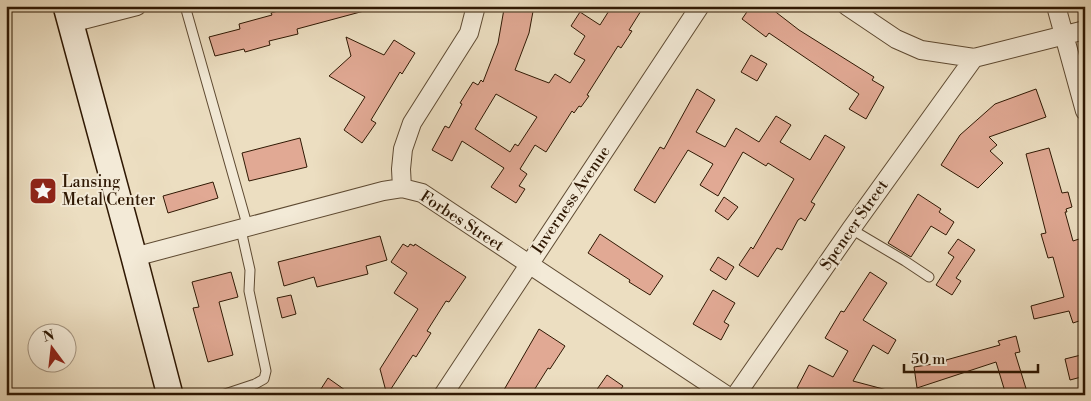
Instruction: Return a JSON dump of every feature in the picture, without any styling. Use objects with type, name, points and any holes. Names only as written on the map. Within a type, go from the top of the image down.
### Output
[{"type":"street","points":[[137,6],[68,15],[170,395]]},
{"type":"street","points":[[402,188],[403,149],[412,123],[469,33],[476,6]]},
{"type":"street","name":"Inverness Avenue","points":[[443,395],[700,6]]},
{"type":"street","points":[[847,6],[896,39],[921,50],[974,58],[1085,30]]},
{"type":"street","points":[[1056,6],[1085,111]]},
{"type":"street","name":"Spencer Street","points":[[736,395],[851,229],[974,58]]},
{"type":"street","name":"Forbes Street","points":[[134,256],[244,229],[383,191],[402,188],[422,193],[726,395]]},
{"type":"lane","points":[[185,6],[244,229],[250,270],[249,291],[266,371],[264,379],[255,384],[222,395]]},
{"type":"lane","points":[[851,229],[929,277]]},
{"type":"building","points":[[295,6],[363,6],[364,11],[297,29],[298,34],[269,41],[270,45],[245,52],[244,49],[215,56],[209,37],[240,29],[239,24],[272,15],[271,13]]},
{"type":"building","points":[[509,6],[534,6],[529,33],[515,70],[549,83],[555,74],[570,83],[585,60],[574,54],[585,36],[571,26],[580,12],[600,25],[612,6],[644,6],[629,30],[632,31],[621,48],[618,46],[587,95],[589,96],[581,107],[579,106],[574,113],[572,111],[546,152],[535,145],[520,169],[527,174],[519,186],[525,189],[516,203],[491,187],[504,168],[462,141],[452,161],[432,150],[445,126],[449,128],[462,104],[460,103],[473,82],[478,85],[481,80],[483,82],[498,43],[504,9],[509,10]],"holes":[[[496,94],[537,117],[518,146],[515,144],[510,152],[475,129]]]},
{"type":"building","points":[[751,6],[768,6],[799,30],[874,77],[872,80],[884,87],[866,119],[849,109],[859,94],[769,33],[766,37],[742,19]]},
{"type":"building","points":[[346,37],[384,55],[394,40],[415,53],[402,74],[400,72],[371,120],[376,123],[362,143],[344,130],[365,97],[329,76],[351,56]]},
{"type":"building","points":[[751,55],[767,64],[757,81],[741,72]]},
{"type":"building","points":[[697,89],[715,100],[696,132],[725,147],[736,128],[759,142],[776,116],[791,125],[780,142],[810,160],[825,135],[845,147],[811,202],[815,204],[805,221],[801,218],[798,220],[782,250],[777,248],[758,277],[739,265],[751,247],[753,249],[794,179],[768,163],[766,166],[743,152],[718,196],[700,185],[713,164],[688,150],[655,203],[634,190],[660,147],[664,149]]},
{"type":"building","points":[[1036,89],[1046,117],[989,137],[997,145],[990,151],[1003,163],[978,188],[941,165],[960,135],[995,104]]},
{"type":"building","points":[[300,138],[307,167],[249,181],[242,153]]},
{"type":"building","points":[[1049,148],[1062,193],[1068,192],[1072,207],[1066,209],[1067,212],[1065,212],[1073,241],[1079,239],[1085,260],[1085,319],[1073,323],[1069,311],[1034,319],[1031,306],[1064,297],[1053,257],[1048,258],[1041,234],[1046,233],[1026,154]]},
{"type":"building","points":[[213,182],[218,198],[168,213],[163,196]]},
{"type":"building","points":[[918,194],[941,209],[939,212],[954,222],[946,235],[931,226],[911,257],[888,243]]},
{"type":"building","points":[[724,197],[738,207],[728,220],[715,211]]},
{"type":"building","points":[[600,234],[663,276],[650,295],[588,253]]},
{"type":"building","points":[[380,236],[387,260],[366,266],[368,274],[317,287],[314,277],[284,286],[278,262]]},
{"type":"building","points":[[958,239],[975,250],[956,278],[961,281],[952,295],[936,285],[954,257],[948,253]]},
{"type":"building","points":[[403,244],[408,247],[410,244],[414,246],[415,244],[466,277],[449,302],[446,301],[427,331],[431,333],[416,357],[413,355],[387,395],[380,369],[418,309],[394,293],[407,273],[391,262]]},
{"type":"building","points":[[718,257],[734,267],[726,280],[710,270]]},
{"type":"building","points":[[231,272],[238,297],[219,302],[233,355],[208,362],[193,308],[199,307],[192,282]]},
{"type":"building","points":[[870,272],[887,283],[863,320],[896,340],[888,354],[873,345],[853,381],[887,390],[887,395],[810,395],[797,388],[809,365],[833,377],[848,351],[825,338],[841,311],[844,312]]},
{"type":"building","points":[[713,290],[735,303],[724,322],[729,325],[721,340],[693,324]]},
{"type":"building","points":[[291,295],[296,314],[282,318],[277,298]]},
{"type":"building","points":[[539,329],[565,346],[531,395],[501,395]]},
{"type":"building","points":[[1016,336],[1020,352],[1015,353],[1028,395],[1006,395],[996,362],[917,388],[914,367],[946,362],[946,360],[1000,345],[998,341]]},
{"type":"building","points":[[1085,354],[1085,376],[1070,380],[1065,359]]},
{"type":"building","points":[[607,375],[623,386],[617,395],[593,395]]},
{"type":"building","points":[[328,378],[352,395],[317,395]]},
{"type":"place","name":"Lansing Metal Center","points":[[43,191]]}]
